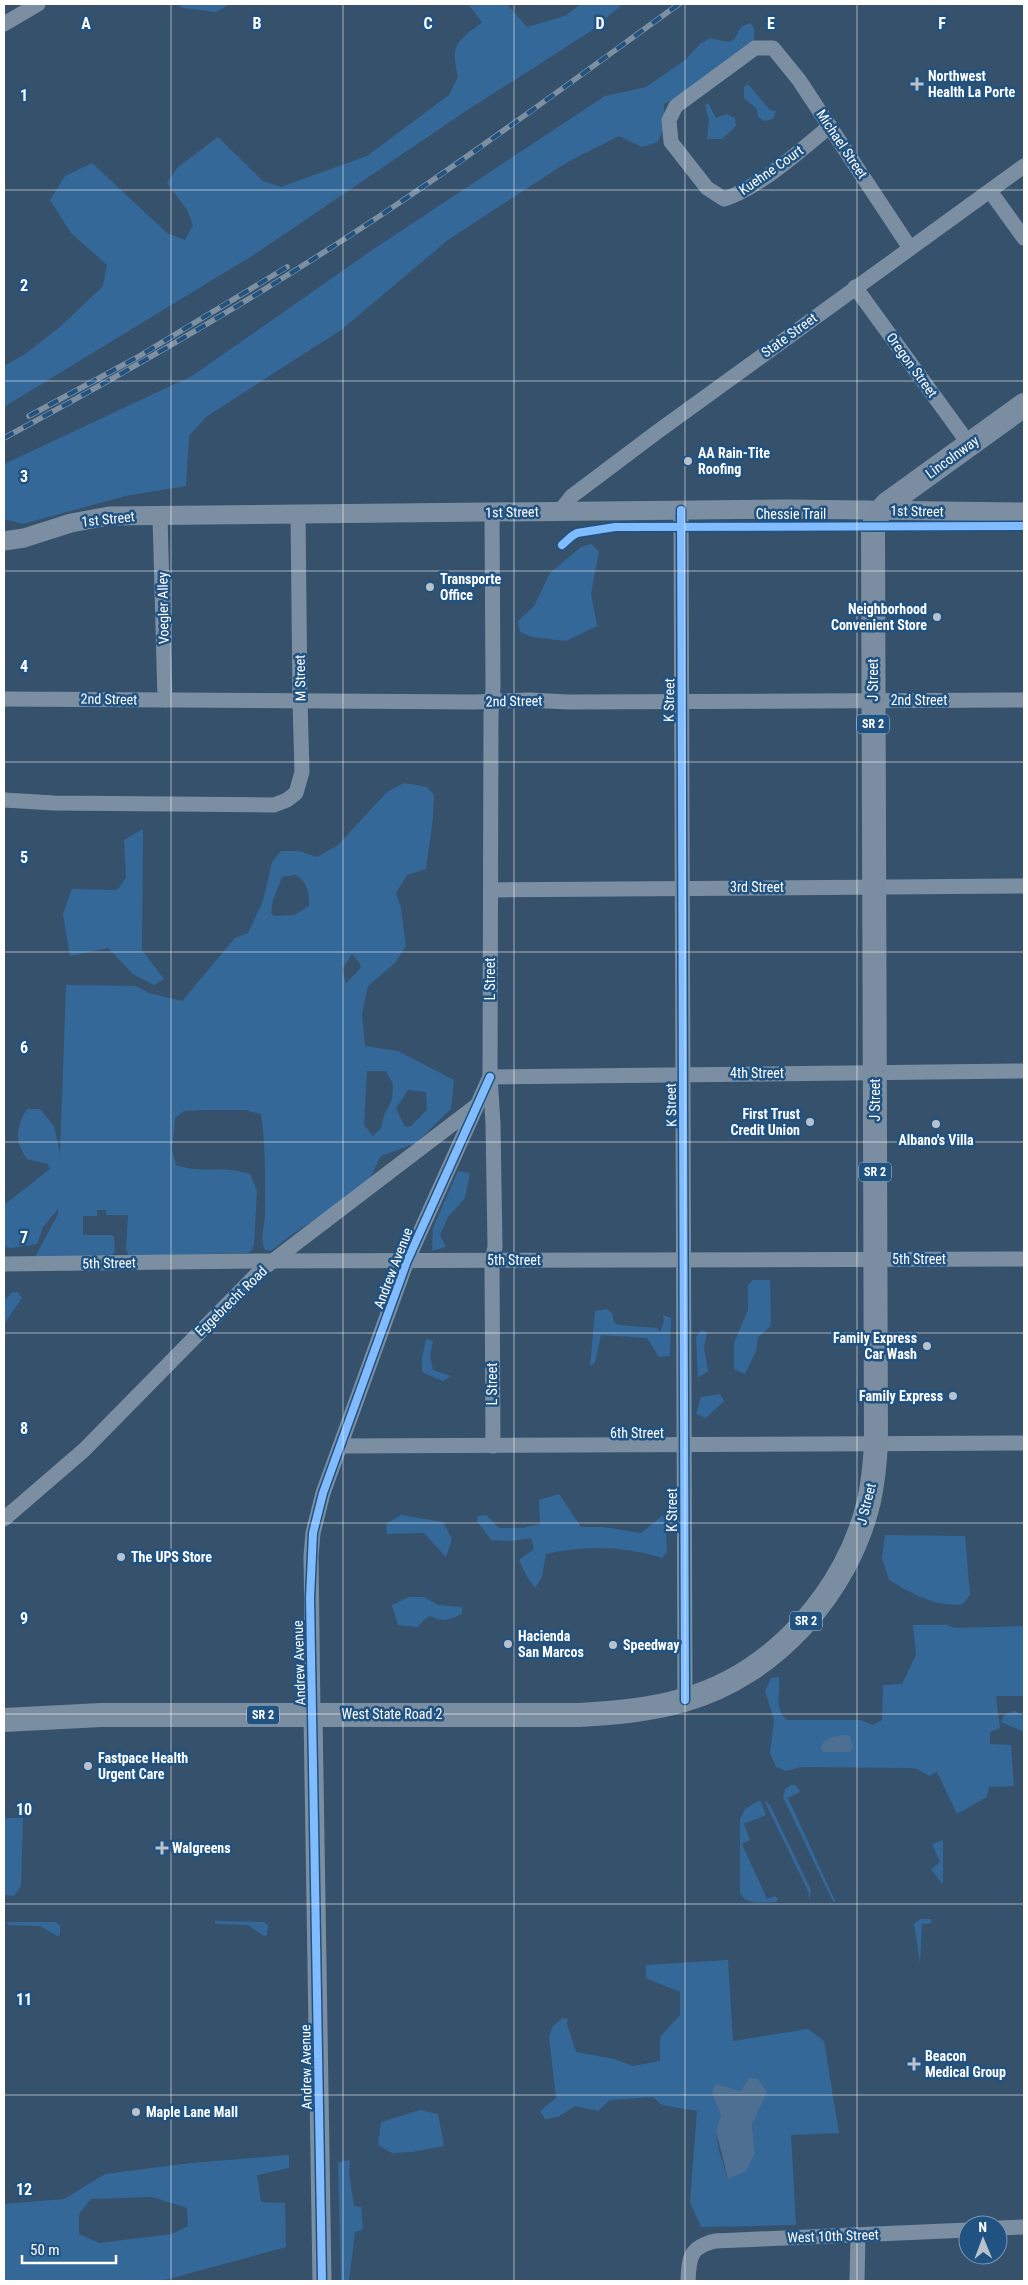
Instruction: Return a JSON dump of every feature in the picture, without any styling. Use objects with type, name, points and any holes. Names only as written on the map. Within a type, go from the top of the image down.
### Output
[{"type":"main road","name":"Lincolnway","points":[[880,510],[1024,405]]},
{"type":"main road","name":"J Street","points":[[767,1657],[800,1628],[824,1598],[842,1570],[859,1532],[869,1501],[876,1444],[872,528],[880,510]]},
{"type":"main road","name":"West State Road 2","points":[[4,1720],[101,1715],[579,1715],[650,1709],[685,1700],[719,1687],[767,1657]]},
{"type":"street","points":[[4,24],[38,4]]},
{"type":"street","name":"Michael Street","points":[[767,46],[777,51],[830,126],[910,248]]},
{"type":"street","name":"Kuehne Court","points":[[767,46],[755,48],[672,111],[669,120],[672,142],[707,188],[716,196],[724,199],[739,194],[793,156],[830,126]]},
{"type":"street","name":"State Street","points":[[560,511],[572,496],[649,438],[1024,166]]},
{"type":"street","points":[[990,191],[1024,238]]},
{"type":"street","name":"Oregon Street","points":[[855,287],[969,444]]},
{"type":"street","name":"1st Street","points":[[4,541],[24,538],[71,523],[109,516],[681,510],[1024,512]]},
{"type":"street","name":"K Street","points":[[681,510],[685,1700]]},
{"type":"street","name":"L Street","points":[[492,512],[494,688],[492,702],[490,1077],[493,1123],[495,1245],[492,1260],[493,1446]]},
{"type":"street","name":"M Street","points":[[4,800],[54,803],[274,805],[287,800],[296,792],[302,772],[298,514]]},
{"type":"street","name":"Voegler Alley","points":[[160,516],[165,700]]},
{"type":"street","name":"2nd Street","points":[[4,699],[492,702],[1024,700]]},
{"type":"street","name":"3rd Street","points":[[491,890],[681,887],[1024,886]]},
{"type":"street","name":"4th Street","points":[[490,1077],[1024,1071]]},
{"type":"street","name":"Andrew Avenue","points":[[322,2281],[311,1556],[313,1533],[323,1494],[407,1261],[490,1077]]},
{"type":"street","name":"Eggebrecht Road","points":[[4,1519],[84,1450],[211,1318],[273,1260],[477,1105]]},
{"type":"street","name":"5th Street","points":[[4,1264],[273,1260],[1024,1259]]},
{"type":"street","name":"6th Street","points":[[340,1446],[1024,1443]]},
{"type":"street","points":[[1008,2227],[1024,2226]]},
{"type":"street","name":"West 10th Street","points":[[688,2281],[690,2259],[699,2247],[715,2241],[958,2230]]},
{"type":"street","points":[[857,2281],[858,2235]]},
{"type":"shaded area","points":[[176,4],[230,4],[216,12],[183,8]]},
{"type":"shaded area","points":[[468,4],[507,4],[527,27],[565,16],[581,4],[623,4],[588,33],[466,111],[255,254],[4,407],[4,366],[25,354],[60,327],[103,286],[107,265],[71,233],[50,200],[65,176],[92,163],[167,233],[185,240],[193,225],[187,210],[167,183],[178,167],[218,137],[263,181],[281,187],[367,156],[449,95],[458,77],[455,50],[461,39],[482,22]]},
{"type":"shaded area","points":[[750,23],[754,28],[754,42],[685,93],[664,104],[664,128],[658,142],[642,147],[619,136],[566,163],[448,240],[341,330],[206,417],[189,436],[186,486],[125,496],[23,524],[4,519],[4,464],[192,376],[375,248],[605,96],[646,87],[685,60],[700,44],[710,38],[728,42],[734,40],[741,27]]},
{"type":"shaded area","points":[[748,84],[770,110],[776,111],[773,119],[764,121],[758,117],[757,109],[744,98],[744,87]]},
{"type":"shaded area","points":[[708,103],[716,118],[726,114],[735,118],[736,126],[722,139],[707,139],[709,120],[705,105]]},
{"type":"shaded area","points":[[591,544],[599,551],[591,594],[597,626],[566,641],[532,637],[520,632],[518,621],[534,606],[550,573],[581,547]]},
{"type":"shaded area","points":[[404,783],[427,787],[434,795],[433,818],[426,869],[407,875],[396,893],[401,908],[406,946],[395,963],[368,986],[362,1013],[365,1046],[398,1051],[454,1080],[451,1109],[416,1143],[381,1156],[370,1178],[332,1209],[291,1235],[271,1251],[265,1250],[263,1242],[265,1178],[261,1114],[246,1110],[184,1111],[175,1118],[172,1150],[176,1165],[185,1168],[232,1170],[250,1174],[257,1191],[254,1244],[252,1250],[248,1253],[129,1256],[126,1249],[128,1215],[106,1215],[106,1210],[97,1210],[97,1216],[83,1216],[83,1235],[112,1235],[114,1237],[115,1251],[112,1256],[34,1259],[58,1214],[58,1209],[43,1227],[37,1244],[10,1248],[4,1246],[4,1205],[50,1169],[48,1164],[27,1159],[20,1146],[18,1140],[19,1128],[27,1109],[40,1109],[54,1126],[60,1154],[66,985],[136,986],[149,993],[182,1001],[235,938],[248,933],[263,901],[272,862],[281,851],[299,851],[317,857],[338,845],[387,792]],"holes":[[[295,875],[303,881],[307,888],[309,906],[294,915],[274,916],[271,913],[273,900],[282,877]],[[352,954],[359,962],[361,968],[346,983],[342,969]],[[367,1071],[386,1071],[393,1084],[392,1099],[381,1128],[373,1136],[364,1125]],[[408,1090],[426,1092],[427,1110],[411,1126],[405,1127],[396,1108]]]},
{"type":"shaded area","points":[[143,829],[142,950],[164,979],[154,985],[133,974],[108,948],[70,956],[63,914],[72,889],[117,890],[126,878],[124,840]]},
{"type":"shaded area","points":[[458,1171],[470,1173],[465,1198],[448,1217],[440,1235],[446,1247],[432,1251],[433,1228]]},
{"type":"shaded area","points":[[753,1280],[770,1280],[771,1326],[758,1337],[756,1351],[745,1374],[734,1369],[734,1343],[748,1310],[748,1285]]},
{"type":"shaded area","points":[[18,1292],[22,1298],[4,1324],[4,1302],[11,1293]]},
{"type":"shaded area","points":[[606,1309],[612,1313],[614,1322],[618,1325],[657,1328],[660,1332],[664,1322],[663,1315],[671,1318],[670,1356],[659,1357],[647,1338],[601,1335],[595,1363],[590,1366],[595,1311]]},
{"type":"shaded area","points":[[701,1330],[707,1332],[704,1348],[708,1371],[698,1378],[696,1337]]},
{"type":"shaded area","points":[[426,1339],[433,1341],[430,1356],[433,1370],[451,1376],[443,1381],[422,1372],[422,1358]]},
{"type":"shaded area","points":[[720,1394],[724,1401],[706,1418],[696,1414],[701,1397]]},
{"type":"shaded area","points":[[559,1494],[581,1527],[603,1527],[641,1533],[663,1515],[666,1528],[667,1552],[662,1558],[634,1551],[604,1548],[575,1549],[546,1554],[542,1577],[535,1588],[519,1560],[534,1549],[531,1538],[512,1541],[491,1540],[477,1521],[478,1516],[486,1515],[499,1528],[523,1528],[540,1524],[539,1500]]},
{"type":"shaded area","points":[[401,1515],[443,1522],[452,1539],[446,1557],[424,1533],[387,1534],[386,1524]]},
{"type":"shaded area","points":[[885,1535],[965,1536],[970,1595],[963,1604],[953,1605],[934,1602],[889,1580],[882,1558]]},
{"type":"shaded area","points":[[409,1597],[424,1597],[438,1605],[462,1607],[462,1614],[446,1620],[429,1617],[418,1627],[398,1625],[392,1605]]},
{"type":"shaded area","points":[[913,1625],[947,1625],[955,1628],[1024,1626],[1024,1696],[996,1696],[1000,1728],[990,1732],[990,1744],[1011,1745],[1014,1786],[989,1787],[987,1797],[957,1814],[937,1772],[929,1776],[917,1769],[909,1768],[801,1767],[786,1771],[776,1767],[770,1753],[774,1720],[765,1691],[771,1678],[779,1677],[779,1706],[780,1711],[787,1720],[860,1720],[873,1725],[882,1720],[883,1685],[902,1684],[916,1655]]},
{"type":"shaded area","points":[[1015,1711],[1024,1716],[1024,1732],[1001,1722],[1005,1714]]},
{"type":"shaded area","points":[[835,1736],[850,1736],[853,1746],[850,1752],[823,1752],[821,1747],[825,1741]]},
{"type":"shaded area","points":[[791,1785],[796,1785],[800,1792],[788,1798],[836,1903],[832,1900],[783,1797],[785,1789]]},
{"type":"shaded area","points":[[760,1800],[766,1815],[744,1824],[750,1840],[742,1844],[767,1899],[775,1896],[778,1899],[776,1902],[751,1902],[746,1900],[740,1893],[740,1819],[745,1809]]},
{"type":"shaded area","points":[[764,1800],[770,1805],[811,1890],[809,1901],[809,1893]]},
{"type":"shaded area","points":[[4,1818],[23,1818],[21,1886],[14,1896],[4,1895]]},
{"type":"shaded area","points":[[943,1840],[942,1884],[931,1869],[940,1862],[932,1844]]},
{"type":"shaded area","points":[[921,1919],[931,1919],[932,1923],[922,1924],[920,1964],[914,1923]]},
{"type":"shaded area","points":[[215,1921],[264,1922],[268,1925],[267,1935],[264,1936],[248,1925],[215,1924]]},
{"type":"shaded area","points":[[7,1922],[56,1922],[60,1926],[60,1935],[57,1936],[40,1926],[8,1925]]},
{"type":"shaded area","points":[[728,1960],[733,2041],[808,2029],[824,2041],[839,2133],[791,2135],[796,2225],[701,2227],[690,2202],[697,2111],[662,2105],[653,2097],[610,2100],[598,2111],[575,2106],[558,2117],[545,2119],[540,2111],[556,2098],[549,2037],[553,2026],[563,2018],[568,2019],[567,2024],[576,2052],[614,2059],[633,2066],[660,2061],[660,2037],[680,2015],[680,1992],[646,1978],[646,1965]],"holes":[[[722,2086],[741,2091],[766,2092],[752,2124],[755,2153],[728,2179],[719,2151],[716,2131],[721,2115]]]},
{"type":"shaded area","points":[[749,2078],[758,2079],[767,2092],[752,2124],[755,2153],[746,2171],[728,2179],[716,2131],[721,2115],[712,2093],[715,2084],[741,2091]]},
{"type":"shaded area","points":[[420,2110],[438,2114],[444,2146],[412,2152],[392,2153],[378,2145],[381,2122]]},
{"type":"shaded area","points":[[289,2155],[289,2168],[257,2175],[261,2202],[285,2203],[286,2247],[161,2281],[4,2281],[4,2204],[64,2199],[105,2174],[191,2163]],"holes":[[[152,2197],[187,2208],[188,2226],[172,2234],[99,2243],[79,2234],[79,2214],[91,2199]]]},
{"type":"shaded area","points":[[350,2160],[349,2173],[354,2206],[361,2207],[363,2230],[355,2232],[349,2281],[341,2281],[338,2162]]},
{"type":"railway","points":[[4,438],[203,326],[300,267],[468,156],[679,4]]},
{"type":"railway","points":[[29,416],[136,358],[287,267]]},
{"type":"cycle path","points":[[681,510],[685,1700]]},
{"type":"cycle path","name":"Chessie Trail","points":[[562,545],[577,533],[615,527],[1024,526]]},
{"type":"cycle path","points":[[322,2281],[310,1598],[313,1533],[323,1493],[407,1261],[490,1077]]},
{"type":"place","name":"Northwest Health La Porte","points":[[917,84]]},
{"type":"place","name":"AA Rain-Tite Roofing","points":[[688,461]]},
{"type":"place","name":"Transporte Office","points":[[430,587]]},
{"type":"place","name":"Neighborhood Convenient Store","points":[[937,617]]},
{"type":"place","name":"First Trust Credit Union","points":[[810,1122]]},
{"type":"place","name":"Albano's Villa","points":[[936,1124]]},
{"type":"place","name":"Family Express Car Wash","points":[[927,1346]]},
{"type":"place","name":"Family Express","points":[[953,1396]]},
{"type":"place","name":"The UPS Store","points":[[121,1557]]},
{"type":"place","name":"Hacienda San Marcos","points":[[508,1644]]},
{"type":"place","name":"Speedway","points":[[613,1645]]},
{"type":"place","name":"Fastpace Health Urgent Care","points":[[88,1766]]},
{"type":"place","name":"Walgreens","points":[[162,1848]]},
{"type":"place","name":"Beacon Medical Group","points":[[914,2064]]},
{"type":"place","name":"Maple Lane Mall","points":[[136,2112]]}]
